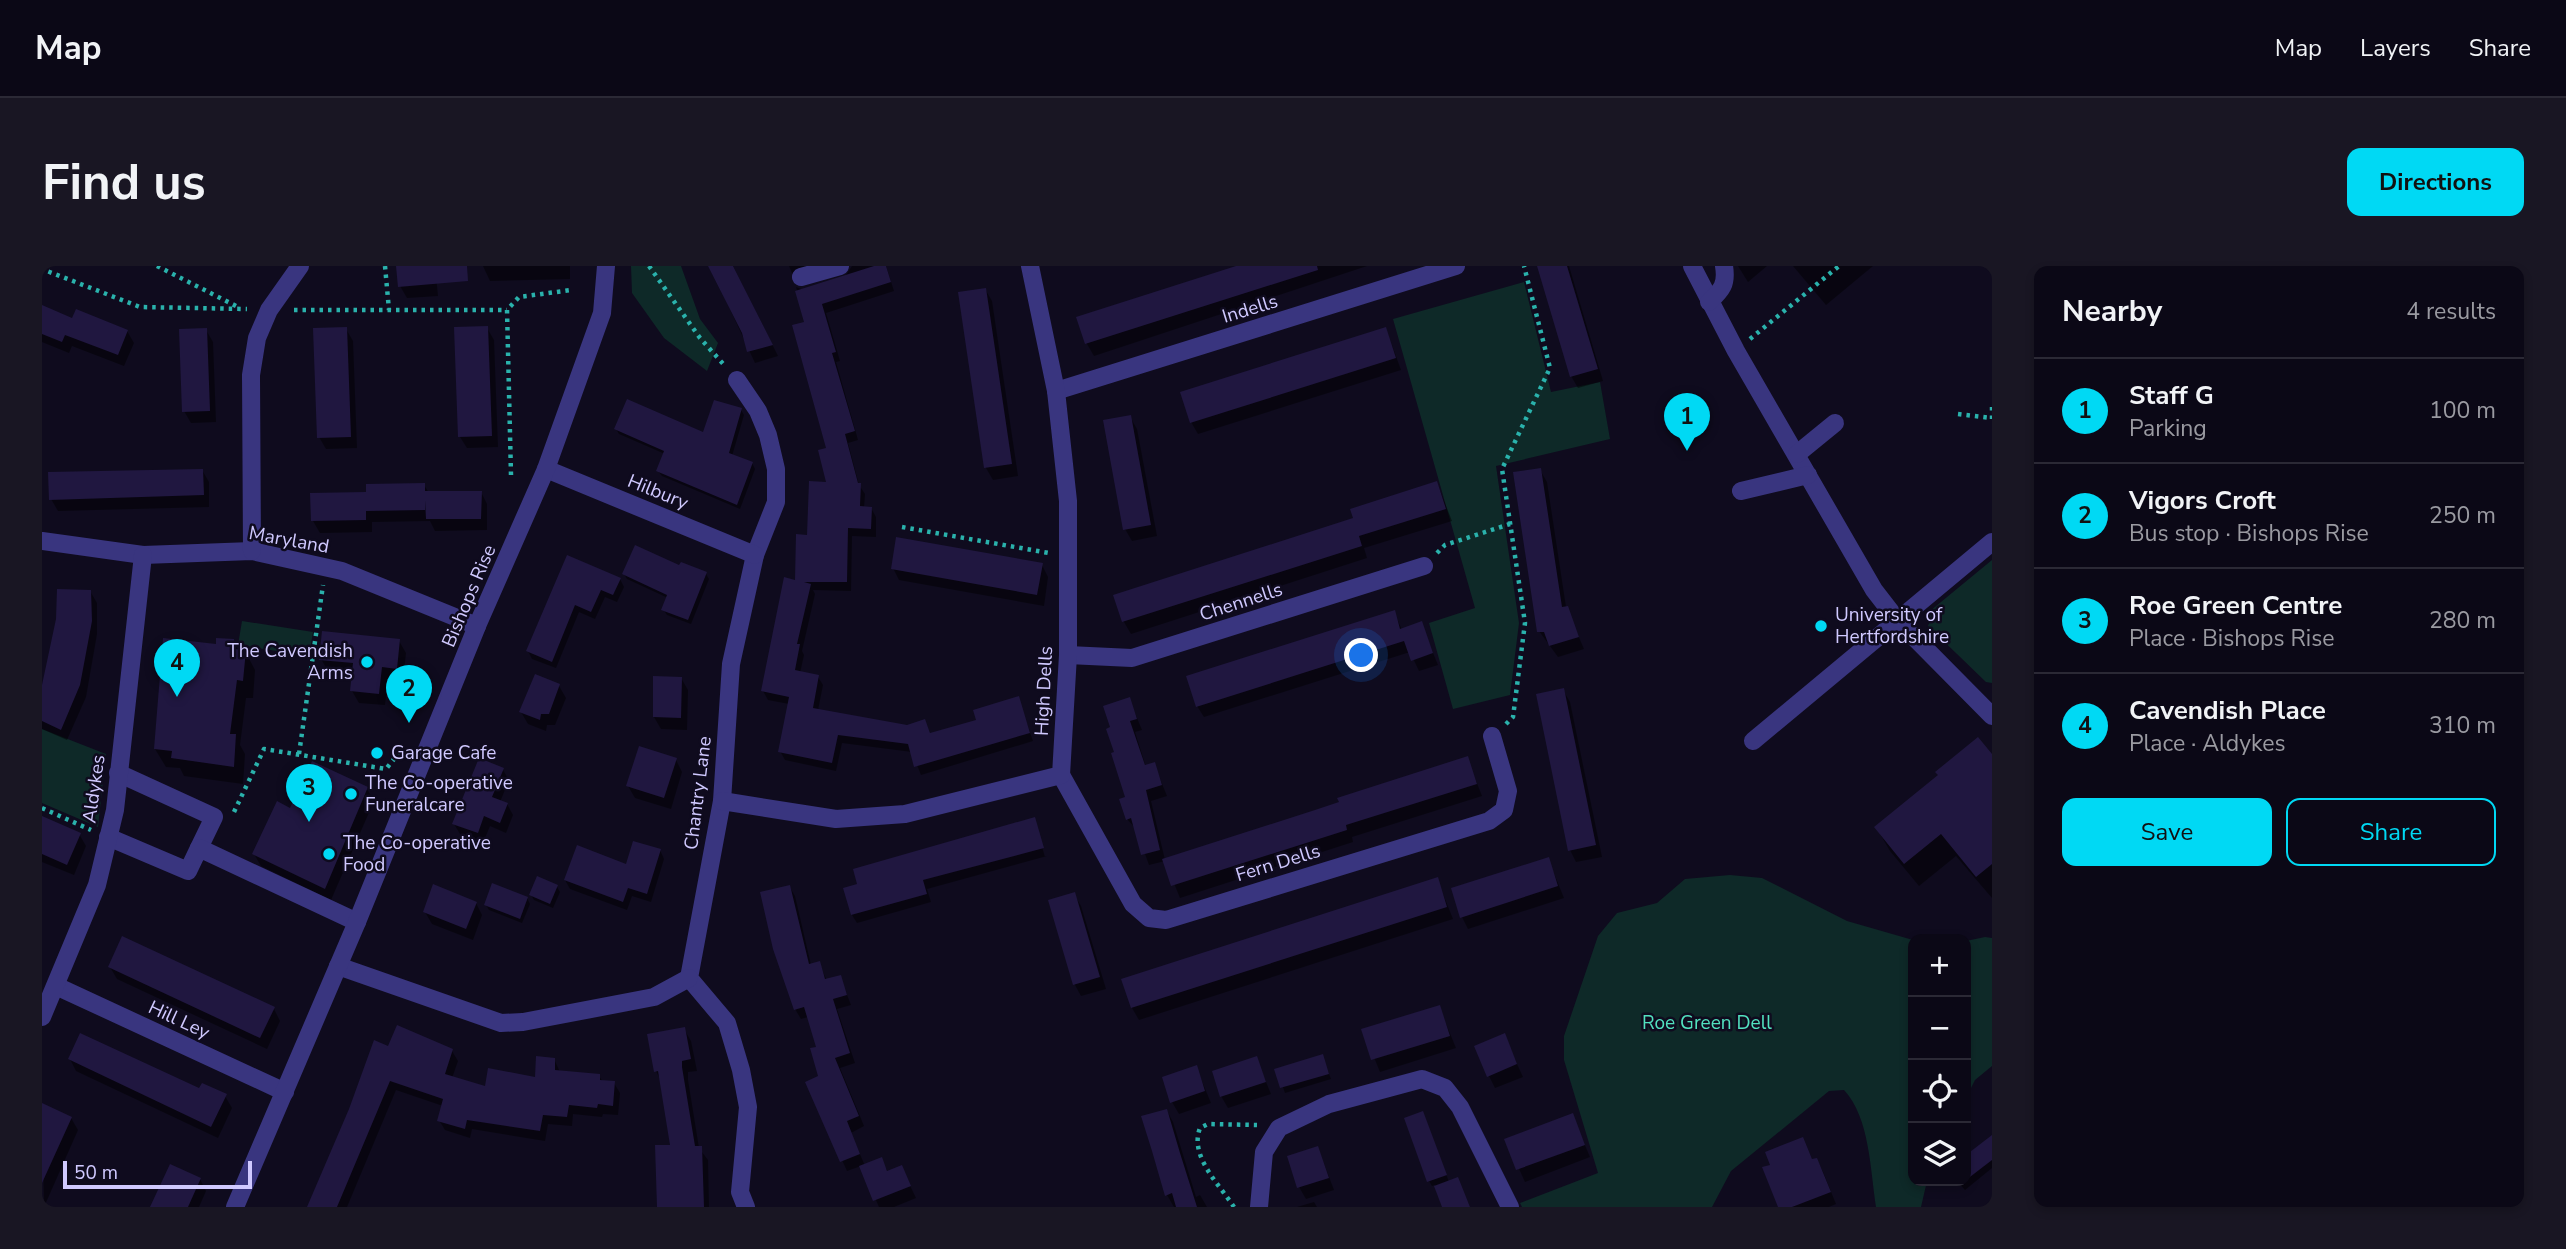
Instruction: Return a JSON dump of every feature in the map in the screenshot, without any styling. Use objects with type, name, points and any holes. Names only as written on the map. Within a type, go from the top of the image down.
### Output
[{"type":"street","points":[[252,551],[251,374],[257,338],[269,310],[300,266]]},
{"type":"street","name":"Bishops Rise","points":[[235,1207],[357,922],[477,626],[546,469],[603,313],[606,266]]},
{"type":"street","points":[[801,277],[840,266]]},
{"type":"street","name":"High Dells","points":[[1030,266],[1056,391],[1068,500],[1068,655],[1061,775]]},
{"type":"street","name":"Indells","points":[[1056,391],[1456,266]]},
{"type":"street","points":[[1692,266],[1736,351],[1797,454],[1849,550],[1898,621],[1992,716]]},
{"type":"street","points":[[1709,302],[1722,290],[1726,278],[1724,266]]},
{"type":"street","name":"Chantry Lane","points":[[689,978],[722,801],[731,664],[755,555],[776,502],[776,469],[768,435],[758,411],[737,380]]},
{"type":"street","points":[[1797,454],[1835,423]]},
{"type":"street","name":"Hilbury","points":[[546,469],[755,555]]},
{"type":"street","points":[[1741,491],[1808,475]]},
{"type":"street","name":"Maryland","points":[[42,541],[143,555],[252,551],[326,567],[477,626]]},
{"type":"street","points":[[1753,741],[1992,542]]},
{"type":"street","name":"Aldykes","points":[[42,1017],[97,885],[108,837],[143,555]]},
{"type":"street","name":"Chennells","points":[[1068,655],[1132,658],[1424,566]]},
{"type":"street","name":"Fern Dells","points":[[1061,775],[1133,904],[1149,918],[1166,920],[1489,821],[1504,810],[1508,791],[1492,736]]},
{"type":"street","points":[[108,837],[188,871],[214,817],[118,773]]},
{"type":"street","points":[[722,801],[836,819],[891,815],[1061,775]]},
{"type":"street","points":[[200,848],[357,922]]},
{"type":"street","points":[[338,966],[501,1023],[523,1022],[654,997],[689,978],[727,1023],[741,1070],[748,1107],[740,1192],[746,1207]]},
{"type":"street","name":"Hill Ley","points":[[56,986],[285,1092]]},
{"type":"street","points":[[1259,1207],[1264,1152],[1279,1128],[1329,1104],[1422,1079],[1445,1088],[1460,1107],[1510,1207]]},
{"type":"path","points":[[43,266],[47,271],[140,307],[507,310]]},
{"type":"path","points":[[157,266],[242,309]]},
{"type":"path","points":[[385,266],[389,310]]},
{"type":"path","points":[[649,266],[700,338],[737,380]]},
{"type":"path","points":[[1492,736],[1513,717],[1525,623],[1502,469],[1549,368],[1524,266]]},
{"type":"path","points":[[1736,351],[1839,266]]},
{"type":"path","points":[[511,475],[507,310],[519,297],[571,290]]},
{"type":"path","points":[[1958,414],[1992,419],[1992,406]]},
{"type":"path","points":[[1424,566],[1444,545],[1510,524]]},
{"type":"path","points":[[902,527],[1068,556]]},
{"type":"path","points":[[299,754],[326,567]]},
{"type":"path","points":[[233,814],[264,749],[386,769],[402,749]]},
{"type":"path","points":[[42,808],[108,837]]},
{"type":"path","points":[[1234,1207],[1197,1152],[1196,1139],[1200,1128],[1208,1124],[1279,1128]]},
{"type":"green space","points":[[631,266],[681,266],[700,319],[718,343],[707,371],[664,338],[632,293]]},
{"type":"green space","points":[[1524,282],[1551,392],[1600,382],[1610,439],[1496,466],[1519,623],[1510,695],[1453,709],[1429,623],[1475,608],[1393,319]]},
{"type":"green space","points":[[1992,560],[1992,683],[1986,682],[1928,626],[1930,621],[1924,616]]},
{"type":"green space","points":[[242,621],[313,632],[309,656],[238,645]]},
{"type":"green space","points":[[42,729],[106,754],[98,827],[42,803]]},
{"type":"green space","name":"Roe Green Dell","points":[[1730,875],[1762,878],[1847,921],[1908,939],[1908,1186],[1926,1186],[1921,1207],[1876,1207],[1864,1130],[1853,1102],[1844,1090],[1829,1091],[1731,1171],[1712,1207],[1522,1207],[1520,1203],[1598,1173],[1564,1060],[1564,1036],[1598,936],[1617,913],[1657,903],[1685,879]]},
{"type":"green space","points":[[1992,938],[1992,1066],[1975,1080],[1971,1088],[1971,997],[1971,940]]},
{"type":"building","points":[[396,266],[467,266],[468,281],[398,287]]},
{"type":"building","points":[[708,266],[733,266],[773,345],[747,352],[742,333]]},
{"type":"building","points":[[874,266],[886,266],[891,282],[822,304],[836,352],[832,353],[855,431],[845,434],[858,483],[861,483],[860,506],[872,507],[871,529],[848,528],[847,582],[804,582],[811,584],[797,644],[800,644],[795,670],[819,675],[813,708],[907,725],[925,719],[930,733],[976,720],[973,710],[1019,696],[1030,733],[914,767],[908,744],[838,735],[832,763],[778,752],[789,697],[761,691],[784,577],[795,580],[796,534],[807,535],[809,481],[826,482],[818,450],[826,448],[792,325],[804,322],[795,291]]},
{"type":"building","points":[[1236,266],[1317,266],[1318,270],[1085,344],[1076,317]]},
{"type":"building","points":[[1537,266],[1567,266],[1598,369],[1570,377]]},
{"type":"building","points":[[986,288],[1012,464],[984,468],[958,292]]},
{"type":"building","points":[[42,305],[72,318],[76,309],[128,330],[118,355],[65,335],[62,342],[42,334]]},
{"type":"building","points":[[488,326],[492,436],[458,437],[454,327]]},
{"type":"building","points":[[347,327],[351,437],[317,438],[313,328]]},
{"type":"building","points":[[1386,327],[1396,358],[1190,423],[1180,392]]},
{"type":"building","points":[[207,328],[210,411],[182,412],[179,329]]},
{"type":"building","points":[[627,399],[703,432],[714,400],[742,408],[729,453],[753,462],[737,505],[656,471],[664,451],[614,429]]},
{"type":"building","points":[[1131,415],[1151,525],[1123,530],[1103,420]]},
{"type":"building","points":[[1541,468],[1562,607],[1568,606],[1579,637],[1549,646],[1544,632],[1537,632],[1513,472]]},
{"type":"building","points":[[203,469],[204,495],[49,500],[48,472]]},
{"type":"building","points":[[1437,481],[1446,509],[1359,536],[1362,546],[1122,622],[1113,595],[1353,518],[1350,509]]},
{"type":"building","points":[[425,483],[425,491],[482,491],[481,519],[426,519],[425,500],[425,510],[366,511],[366,520],[311,521],[310,493],[366,492],[366,484]]},
{"type":"building","points":[[896,537],[1043,563],[1037,595],[891,569]]},
{"type":"building","points":[[635,545],[679,565],[681,562],[707,572],[688,620],[661,610],[667,595],[622,574]]},
{"type":"building","points":[[567,555],[621,578],[613,595],[601,590],[591,612],[575,605],[552,662],[526,651]]},
{"type":"building","points":[[57,589],[91,590],[92,621],[80,685],[61,730],[42,721],[42,685],[56,619]]},
{"type":"building","points":[[1395,610],[1400,629],[1422,621],[1433,653],[1411,661],[1404,641],[1196,707],[1186,676]]},
{"type":"building","name":"The Cavendish Arms","points":[[322,631],[400,639],[397,669],[382,667],[379,694],[350,691],[353,663],[319,660]]},
{"type":"building","points":[[163,638],[216,644],[216,638],[234,639],[235,649],[246,650],[243,681],[237,680],[230,734],[236,734],[234,767],[171,758],[172,751],[154,749]]},
{"type":"building","points":[[535,674],[560,684],[549,714],[541,714],[540,720],[519,712]]},
{"type":"building","points":[[653,676],[682,677],[681,718],[653,717]]},
{"type":"building","points":[[1564,688],[1596,845],[1568,851],[1536,694]]},
{"type":"building","points":[[1130,697],[1137,719],[1130,721],[1145,765],[1155,762],[1162,785],[1146,790],[1160,850],[1141,855],[1131,818],[1126,820],[1119,799],[1125,797],[1111,753],[1114,752],[1106,729],[1110,727],[1103,706]]},
{"type":"building","points":[[1978,737],[1992,754],[1992,864],[1976,877],[1941,834],[1904,864],[1874,827],[1938,775],[1935,772]]},
{"type":"building","points":[[639,746],[677,758],[664,798],[626,786]]},
{"type":"building","points":[[1468,756],[1477,784],[1346,825],[1347,830],[1171,886],[1162,859],[1339,802],[1337,798]]},
{"type":"building","points":[[479,758],[504,768],[492,797],[508,803],[500,823],[484,816],[478,833],[452,824]]},
{"type":"building","points":[[312,761],[368,787],[325,889],[252,854],[277,801],[290,808]]},
{"type":"building","points":[[42,816],[81,833],[67,865],[42,854]]},
{"type":"building","points":[[1035,817],[1044,848],[923,880],[927,894],[851,915],[843,888],[857,884],[853,869]]},
{"type":"building","points":[[633,841],[661,849],[647,894],[628,888],[623,902],[564,880],[577,845],[626,864]]},
{"type":"building","points":[[1549,857],[1558,886],[1460,918],[1451,888]]},
{"type":"building","points":[[537,876],[558,885],[550,904],[529,895]]},
{"type":"building","points":[[1438,877],[1447,907],[1131,1008],[1121,979]]},
{"type":"building","points":[[492,883],[528,897],[520,919],[484,905]]},
{"type":"building","points":[[433,884],[477,902],[466,929],[423,912]]},
{"type":"building","points":[[790,885],[809,964],[820,961],[825,979],[841,975],[847,995],[833,999],[850,1053],[835,1058],[859,1116],[847,1121],[860,1154],[840,1162],[805,1082],[818,1076],[810,1048],[816,1047],[804,1007],[794,1010],[773,949],[760,892]]},
{"type":"building","points":[[1075,892],[1100,977],[1073,985],[1048,900]]},
{"type":"building","points":[[122,936],[275,1007],[260,1038],[108,967]]},
{"type":"building","points":[[1440,1005],[1450,1036],[1371,1060],[1361,1029]]},
{"type":"building","points":[[397,1025],[453,1049],[445,1074],[485,1086],[488,1068],[535,1077],[536,1056],[555,1058],[555,1070],[600,1074],[600,1080],[615,1081],[613,1106],[598,1104],[597,1108],[569,1105],[567,1117],[543,1115],[540,1131],[467,1120],[465,1129],[437,1121],[443,1099],[390,1081],[337,1207],[307,1207],[349,1109],[374,1040],[388,1046]]},
{"type":"building","points":[[685,1027],[691,1059],[682,1061],[682,1067],[695,1146],[702,1146],[704,1207],[657,1207],[655,1145],[670,1145],[658,1071],[654,1072],[647,1034]]},
{"type":"building","points":[[80,1033],[199,1088],[202,1083],[227,1094],[211,1127],[68,1059]]},
{"type":"building","points":[[1505,1033],[1517,1064],[1487,1077],[1474,1046]]},
{"type":"building","points":[[1323,1054],[1329,1074],[1280,1088],[1274,1069]]},
{"type":"building","points":[[1257,1056],[1266,1082],[1220,1097],[1212,1071]]},
{"type":"building","points":[[1197,1065],[1205,1091],[1170,1103],[1162,1077]]},
{"type":"building","points":[[42,1103],[72,1117],[42,1183]]},
{"type":"building","points":[[1167,1109],[1197,1207],[1176,1207],[1172,1193],[1165,1196],[1141,1116]]},
{"type":"building","points":[[1423,1111],[1447,1175],[1427,1182],[1404,1118]]},
{"type":"building","points":[[1573,1113],[1585,1145],[1516,1170],[1504,1139]]},
{"type":"building","points":[[1992,1135],[1992,1160],[1971,1176],[1971,1151]]},
{"type":"building","points":[[1803,1137],[1812,1159],[1817,1158],[1831,1192],[1792,1207],[1778,1207],[1762,1167],[1770,1165],[1765,1152]]},
{"type":"building","points":[[1318,1146],[1329,1178],[1297,1188],[1287,1156]]},
{"type":"building","points":[[882,1157],[887,1171],[902,1165],[911,1186],[873,1201],[859,1166]]},
{"type":"building","points":[[170,1164],[201,1178],[188,1207],[150,1207]]},
{"type":"building","points":[[1458,1177],[1470,1207],[1442,1207],[1434,1186]]},
{"type":"place","name":"Staff G","points":[[1687,451]]},
{"type":"place","name":"University of Hertfordshire","points":[[1821,626]]},
{"type":"place","name":"The Cavendish Arms","points":[[367,662]]},
{"type":"place","name":"Cavendish Place","points":[[177,697]]},
{"type":"place","name":"Vigors Croft","points":[[409,723]]},
{"type":"place","name":"Garage Cafe","points":[[377,753]]},
{"type":"place","name":"The Co-operative Funeralcare","points":[[351,794]]},
{"type":"place","name":"Roe Green Centre","points":[[309,822]]},
{"type":"place","name":"The Co-operative Food","points":[[329,854]]}]
